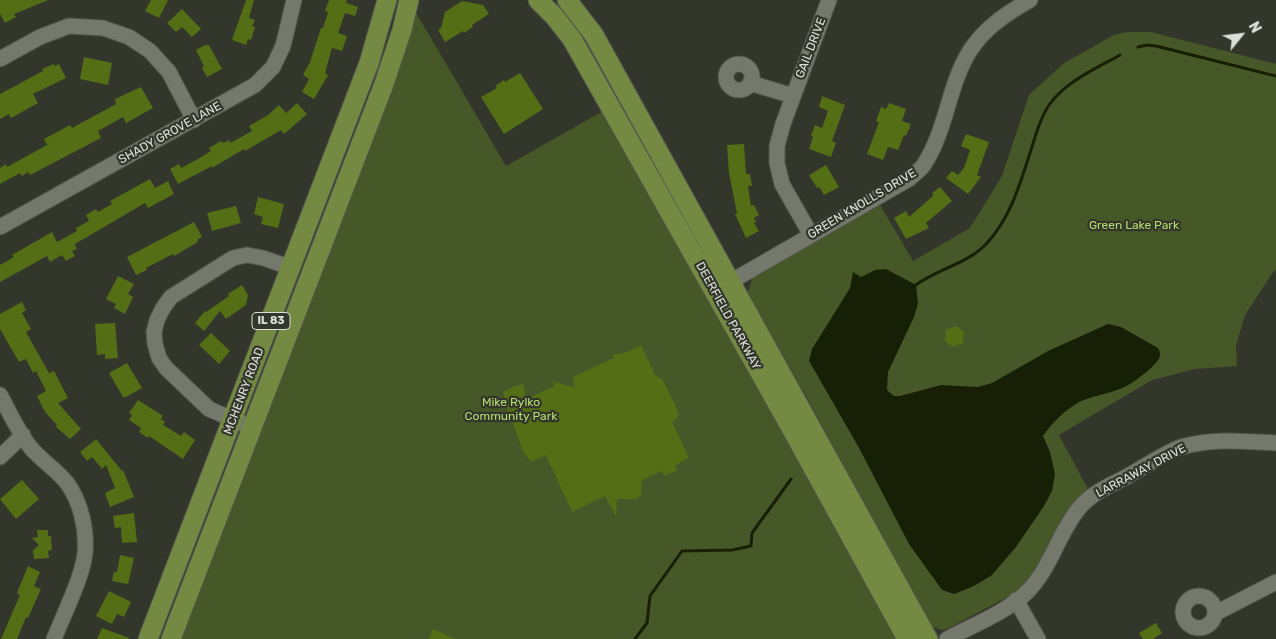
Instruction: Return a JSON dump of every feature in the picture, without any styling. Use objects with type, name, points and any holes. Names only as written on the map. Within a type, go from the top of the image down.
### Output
[{"type":"main road","name":"MCHENRY ROAD","points":[[148,639],[292,268],[369,63],[387,0]]},
{"type":"main road","name":"MCHENRY ROAD","points":[[172,639],[384,84],[402,30],[409,0]]},
{"type":"main road","name":"DEERFIELD PARKWAY","points":[[538,0],[554,16],[572,39],[790,426],[907,639]]},
{"type":"main road","name":"DEERFIELD PARKWAY","points":[[571,1],[594,35],[928,639]]},
{"type":"street","name":"SHADY GROVE LANE","points":[[0,227],[255,85],[273,68],[283,46],[294,0]]},
{"type":"street","name":"GAIL DRIVE","points":[[811,235],[782,184],[777,163],[778,146],[782,124],[829,0]]},
{"type":"street","name":"GREEN KNOLLS DRIVE","points":[[730,282],[908,179],[922,168],[932,150],[961,67],[971,49],[985,31],[1028,0]]},
{"type":"street","points":[[554,16],[571,1]]},
{"type":"street","points":[[0,59],[40,37],[70,26],[104,28],[129,37],[150,51],[169,72],[194,120]]},
{"type":"street","points":[[750,83],[793,96]]},
{"type":"street","points":[[254,428],[209,409],[166,368],[159,358],[154,332],[163,308],[171,298],[233,258],[247,255],[263,258],[292,268]]},
{"type":"street","points":[[0,395],[31,448],[67,484],[79,506],[85,532],[85,554],[80,573],[54,639]]},
{"type":"street","points":[[0,457],[22,435]]},
{"type":"street","name":"LARRAWAY DRIVE","points":[[1016,600],[1025,594],[1040,576],[1063,531],[1081,506],[1097,492],[1180,448],[1203,442],[1276,443]]},
{"type":"street","points":[[1216,613],[1276,582]]},
{"type":"street","points":[[947,639],[1004,609],[1016,600],[1038,639]]},
{"type":"green space","name":"Mike Rylko Community Park","points":[[415,11],[506,166],[605,110],[899,639],[178,639]]},
{"type":"green space","name":"Green Lake Park","points":[[1127,32],[1151,32],[1276,64],[1276,270],[1245,315],[1236,345],[1237,366],[1195,369],[1152,380],[1059,435],[1089,491],[1032,578],[1009,596],[942,630],[930,626],[805,394],[747,295],[753,276],[879,203],[913,261],[970,228],[1002,176],[1029,95],[1064,63],[1114,35]]},
{"type":"shaded area","points":[[886,269],[916,285],[918,303],[914,317],[888,372],[887,390],[894,396],[941,385],[978,387],[992,383],[1048,351],[1108,324],[1121,327],[1158,348],[1160,353],[1154,365],[1133,382],[1120,389],[1079,402],[1051,426],[1043,436],[1050,452],[1055,474],[1052,491],[1044,506],[1016,547],[992,575],[974,586],[954,594],[942,590],[909,544],[858,446],[809,361],[812,349],[850,288],[853,272],[861,277],[875,270]]},
{"type":"building","points":[[0,0],[48,0],[14,14],[16,17],[5,23],[0,14]]},
{"type":"building","points":[[151,0],[168,0],[159,18],[145,11]]},
{"type":"building","points":[[246,0],[254,0],[249,18],[255,20],[252,26],[255,27],[251,40],[248,39],[246,45],[232,40]]},
{"type":"building","points":[[329,0],[347,0],[346,3],[358,7],[355,16],[345,13],[338,33],[347,36],[342,51],[332,48],[325,73],[328,75],[314,99],[302,92],[309,79],[303,75],[310,62],[321,28],[323,28],[328,12],[325,11]]},
{"type":"building","points":[[462,1],[483,5],[489,14],[472,25],[473,27],[464,33],[463,31],[445,42],[438,30],[441,28],[445,12]]},
{"type":"building","points":[[182,9],[201,29],[192,37],[182,27],[176,32],[167,23]]},
{"type":"building","points":[[209,45],[222,69],[207,77],[196,50]]},
{"type":"building","points":[[84,57],[112,63],[108,85],[80,79]]},
{"type":"building","points":[[54,64],[55,66],[59,64],[66,78],[33,94],[38,103],[11,118],[9,114],[0,119],[0,94]]},
{"type":"building","points":[[520,73],[543,109],[504,134],[481,97],[497,88],[495,86],[504,80],[505,82]]},
{"type":"building","points":[[141,87],[153,108],[126,123],[123,117],[98,131],[101,138],[30,175],[28,172],[22,176],[20,173],[0,184],[0,168],[6,164],[7,167],[47,145],[44,139],[70,125],[72,128],[116,104],[115,99]]},
{"type":"building","points":[[822,96],[845,105],[832,141],[836,143],[831,157],[809,149],[815,125],[822,128],[828,111],[819,107]]},
{"type":"building","points":[[297,103],[307,114],[284,134],[281,130],[245,151],[244,149],[212,168],[212,166],[178,184],[170,169],[179,164],[181,168],[198,159],[211,151],[209,148],[221,141],[223,143],[229,140],[230,143],[252,131],[249,126],[268,115],[279,105],[286,113]]},
{"type":"building","points":[[889,103],[906,109],[902,121],[911,124],[898,150],[888,147],[883,160],[867,154],[879,122],[876,121],[881,107],[886,109]]},
{"type":"building","points":[[966,134],[989,142],[977,175],[981,177],[968,194],[946,178],[952,171],[958,175],[964,168],[970,150],[961,146]]},
{"type":"building","points":[[744,144],[746,174],[750,174],[752,186],[748,186],[751,206],[754,205],[759,215],[754,218],[756,222],[754,223],[759,231],[746,238],[735,214],[737,213],[729,173],[727,145]]},
{"type":"building","points":[[826,165],[839,187],[824,195],[809,175]]},
{"type":"building","points":[[150,179],[155,188],[168,181],[174,194],[148,208],[145,203],[75,244],[77,249],[72,251],[75,256],[66,261],[62,255],[50,262],[47,256],[0,282],[0,265],[14,257],[12,255],[52,232],[57,242],[77,231],[76,228],[89,221],[86,215],[96,209],[98,212],[112,204],[110,201]]},
{"type":"building","points":[[940,187],[952,201],[926,223],[929,228],[906,239],[894,218],[906,211],[909,217],[934,195],[932,193]]},
{"type":"building","points":[[258,197],[284,204],[278,228],[261,224],[263,217],[254,214]]},
{"type":"building","points":[[236,206],[241,223],[212,231],[207,213]]},
{"type":"building","points":[[194,222],[202,237],[197,240],[198,242],[136,275],[127,257]]},
{"type":"building","points":[[118,276],[134,284],[128,294],[133,297],[125,314],[114,308],[116,304],[106,299]]},
{"type":"building","points":[[242,285],[248,295],[246,305],[226,319],[220,311],[204,331],[195,323],[205,311],[229,296],[228,294]]},
{"type":"building","points":[[22,302],[26,310],[22,313],[31,329],[26,332],[49,373],[54,371],[68,398],[58,403],[81,429],[70,439],[55,426],[57,425],[45,412],[37,396],[46,391],[36,371],[33,373],[26,359],[19,362],[0,329],[0,314]]},
{"type":"building","points":[[115,323],[118,358],[105,359],[105,354],[97,355],[95,324]]},
{"type":"building","points":[[956,326],[964,332],[963,343],[953,347],[945,341],[946,330]]},
{"type":"building","points":[[211,333],[230,351],[219,364],[199,345]]},
{"type":"building","points":[[641,345],[655,375],[662,379],[675,404],[679,416],[672,422],[689,458],[675,465],[677,470],[664,476],[661,471],[642,480],[641,495],[637,499],[617,499],[616,516],[605,496],[572,512],[546,455],[531,462],[523,451],[503,392],[523,384],[526,399],[555,386],[552,381],[575,388],[573,377],[614,358],[612,355],[627,352]]},
{"type":"building","points":[[127,363],[142,388],[123,397],[109,373]]},
{"type":"building","points":[[138,400],[163,416],[161,419],[165,422],[163,425],[181,436],[184,432],[195,440],[183,459],[149,436],[148,438],[139,432],[141,428],[129,420],[132,415],[129,413]]},
{"type":"building","points":[[96,439],[123,470],[134,497],[110,507],[105,493],[115,488],[106,465],[102,469],[92,457],[87,461],[80,452]]},
{"type":"building","points":[[22,480],[39,499],[16,519],[0,499]]},
{"type":"building","points":[[134,513],[137,542],[122,543],[121,527],[115,528],[113,516]]},
{"type":"building","points":[[37,530],[48,530],[48,536],[51,536],[52,550],[48,551],[49,558],[34,559],[33,550],[39,545],[32,538],[38,537]]},
{"type":"building","points":[[120,555],[134,558],[128,584],[112,581],[114,572],[117,572]]},
{"type":"building","points":[[28,566],[40,572],[34,586],[41,589],[17,639],[1,639],[20,595],[17,593]]},
{"type":"building","points":[[109,591],[131,602],[124,617],[117,614],[112,624],[96,616]]},
{"type":"building","points":[[1156,623],[1162,633],[1153,639],[1143,639],[1139,633]]},
{"type":"building","points":[[102,628],[129,638],[97,639]]},
{"type":"building","points":[[433,629],[456,639],[429,639]]},
{"type":"waterway","points":[[1138,47],[1156,46],[1276,76]]},
{"type":"waterway","points":[[913,287],[970,257],[987,243],[1003,221],[1020,185],[1039,125],[1049,105],[1072,82],[1120,55]]},
{"type":"waterway","points":[[635,639],[647,623],[650,596],[682,551],[732,550],[751,546],[752,533],[791,479]]}]
